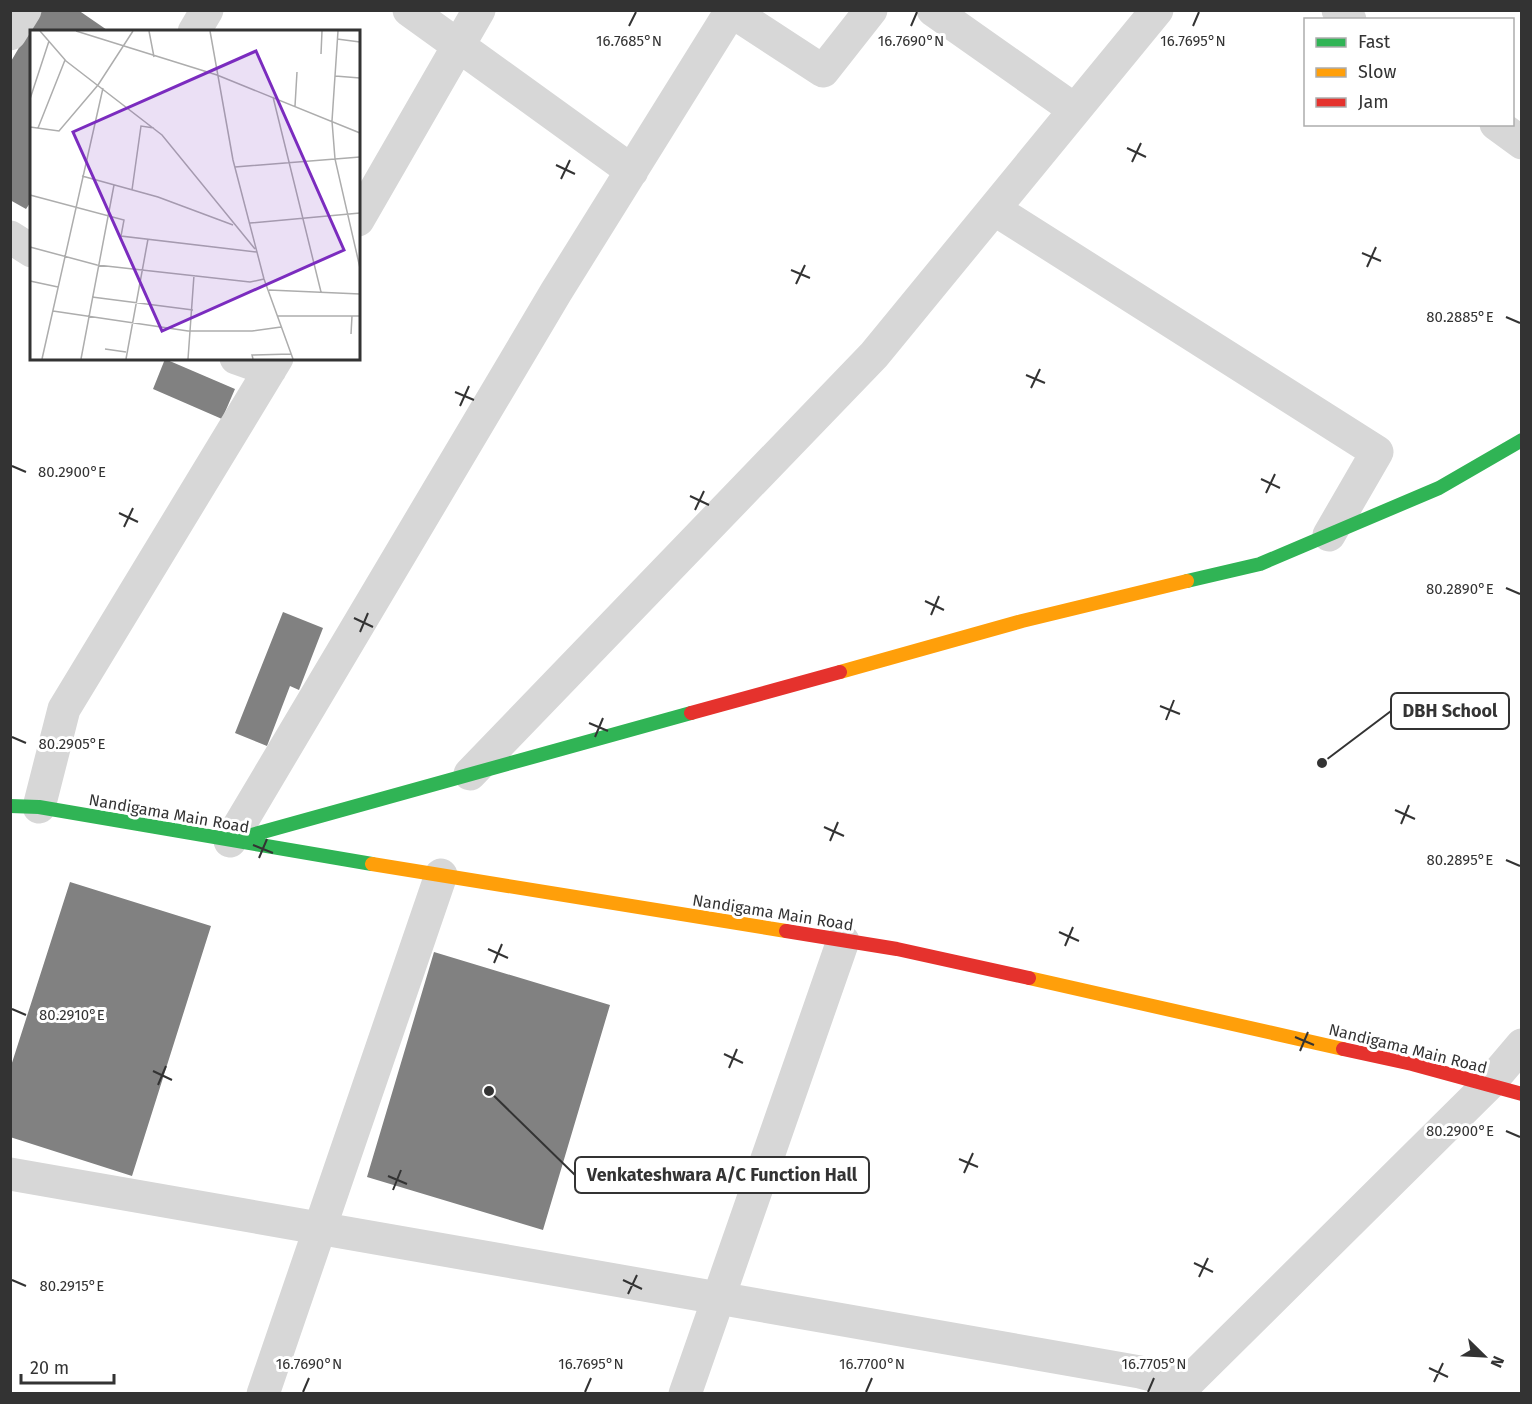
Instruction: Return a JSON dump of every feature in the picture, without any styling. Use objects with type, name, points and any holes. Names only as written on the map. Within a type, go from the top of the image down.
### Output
[{"type":"street","points":[[10,34],[25,10]]},
{"type":"street","points":[[195,30],[207,10]]},
{"type":"street","points":[[409,10],[632,171]]},
{"type":"street","points":[[360,217],[479,10]]},
{"type":"street","points":[[230,841],[556,292],[731,11],[823,71],[872,10]]},
{"type":"street","points":[[933,10],[1075,110]]},
{"type":"street","points":[[470,774],[874,355],[1157,10]]},
{"type":"street","points":[[1499,126],[1521,143]]},
{"type":"street","points":[[994,209],[1377,452],[1329,535]]},
{"type":"street","points":[[10,237],[30,249]]},
{"type":"street","points":[[25,807],[64,709],[273,364],[248,360]]},
{"type":"street","points":[[230,841],[1023,621],[1260,564],[1439,488],[1521,440]]},
{"type":"street","name":"Nandigama Main Road","points":[[25,807],[897,949],[1412,1064],[1521,1094]]},
{"type":"street","points":[[263,1394],[441,875]]},
{"type":"street","points":[[685,1394],[843,940]]},
{"type":"street","points":[[10,1174],[1140,1372],[1181,1389],[1488,1085],[1521,1045]]},
{"type":"building","points":[[41,10],[78,10],[107,30],[30,30],[30,203],[26,209],[10,200],[10,63]]},
{"type":"building","points":[[165,360],[167,360],[235,389],[222,419],[153,389]]},
{"type":"building","points":[[283,612],[323,628],[299,690],[290,686],[267,746],[235,733]]},
{"type":"building","points":[[70,882],[211,926],[132,1176],[10,1137],[10,1069]]},
{"type":"building","points":[[434,952],[610,1005],[543,1230],[367,1177]]},
{"type":"traffic: fast","points":[[1187,581],[1260,564],[1439,488],[1522,440]]},
{"type":"traffic: fast","points":[[241,838],[691,713]]},
{"type":"traffic: fast","points":[[10,806],[39,807],[372,864]]},
{"type":"traffic: slow","points":[[840,672],[1022,621],[1187,581]]},
{"type":"traffic: slow","points":[[372,864],[786,931]]},
{"type":"traffic: slow","points":[[1029,978],[1343,1049]]},
{"type":"traffic: jam","points":[[691,713],[840,672]]},
{"type":"traffic: jam","points":[[786,931],[897,949],[1029,978]]},
{"type":"traffic: jam","points":[[1343,1049],[1412,1064],[1522,1094]]},
{"type":"place","name":"DBH School","points":[[1322,763]]},
{"type":"place","name":"Venkateshwara A/C Function Hall","points":[[489,1091]]}]
